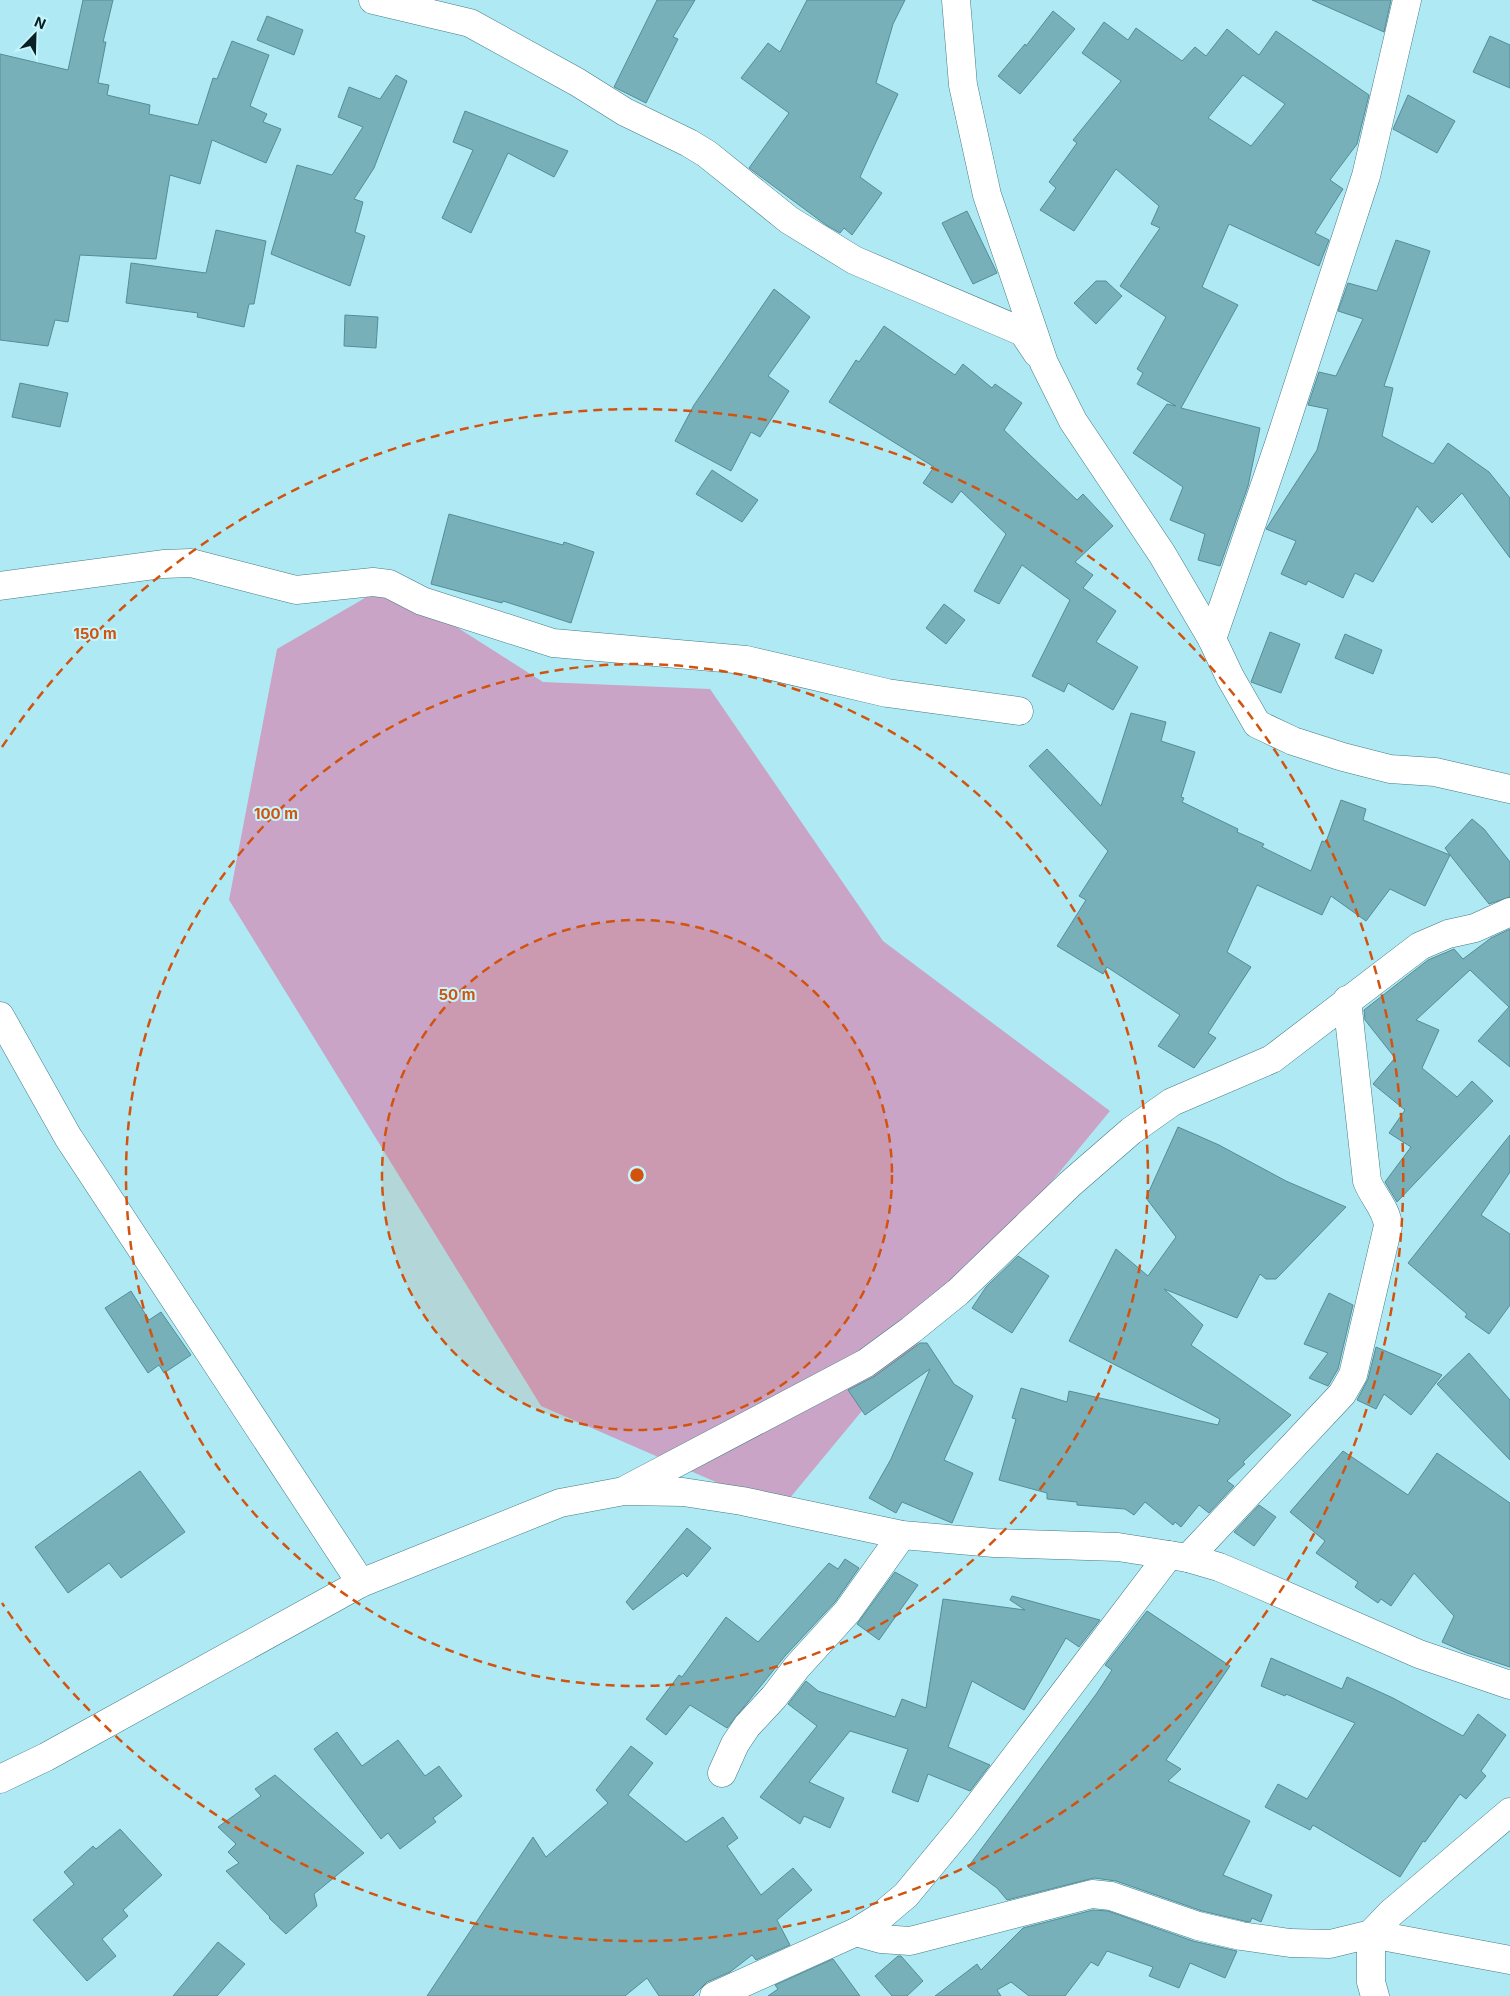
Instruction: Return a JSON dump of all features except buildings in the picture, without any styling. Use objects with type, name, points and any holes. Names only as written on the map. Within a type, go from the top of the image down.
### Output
[{"type":"street","points":[[373,0],[470,23],[577,82],[625,112],[689,143],[707,154],[789,220],[854,260],[1023,332],[1044,363]]},
{"type":"street","points":[[956,0],[963,85],[987,195],[1044,363],[1072,421],[1162,554],[1212,639],[1230,677],[1257,724],[1293,741],[1362,762],[1390,769],[1435,772],[1510,789]]},
{"type":"street","points":[[1212,639],[1278,447],[1366,176],[1407,0]]},
{"type":"street","points":[[0,586],[163,564],[191,563],[296,590],[373,582],[389,584],[422,601],[553,643],[746,660],[887,693],[1019,711]]},
{"type":"street","points":[[624,1491],[866,1363],[912,1330],[958,1292],[1070,1184],[1131,1131],[1172,1102],[1272,1059],[1420,946],[1448,934],[1475,928],[1510,912]]},
{"type":"street","points":[[714,1996],[856,1932],[880,1917],[906,1895],[934,1863],[1178,1556],[1342,1394],[1353,1375],[1388,1226],[1387,1214],[1371,1192],[1368,1181],[1347,1000]]},
{"type":"street","points":[[0,1016],[68,1137],[361,1583]]},
{"type":"street","points":[[0,1779],[55,1752],[361,1583],[560,1503],[624,1491],[683,1492],[742,1501],[902,1535],[994,1543],[1118,1547],[1178,1556],[1244,1577],[1419,1654],[1510,1685]]},
{"type":"street","points":[[722,1773],[735,1744],[747,1726],[774,1697],[797,1666],[848,1612],[902,1535]]},
{"type":"street","points":[[1375,1996],[1371,1982],[1371,1934],[1390,1913],[1510,1812]]},
{"type":"street","points":[[856,1932],[881,1939],[910,1941],[1092,1894],[1111,1896],[1198,1926],[1270,1940],[1330,1944],[1371,1934],[1510,1960]]},
{"type":"shaded area","points":[[389,584],[543,682],[710,689],[883,941],[1110,1111],[780,1510],[541,1406],[229,900],[277,649]]}]
